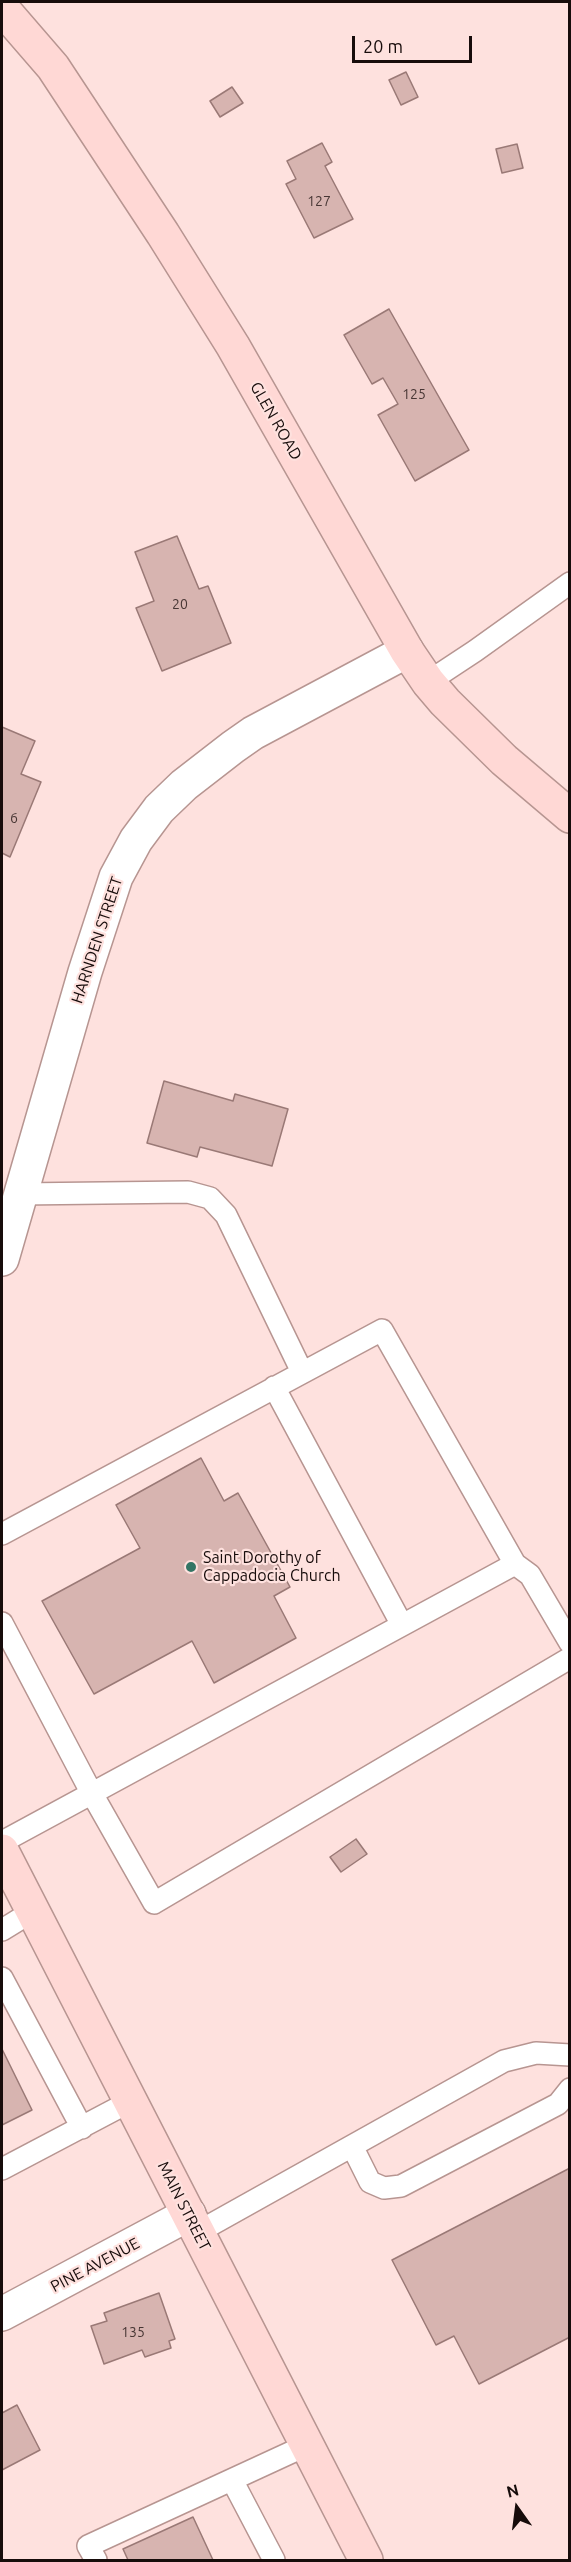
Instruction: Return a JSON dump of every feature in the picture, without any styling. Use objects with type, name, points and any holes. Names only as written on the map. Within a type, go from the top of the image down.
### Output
[{"type":"street","name":"GLEN ROAD","points":[[2,8],[53,67],[163,234],[233,346],[406,651],[445,702],[504,760],[570,816]]},
{"type":"street","name":"HARNDEN STREET","points":[[2,1259],[85,972],[116,877],[136,840],[159,808],[233,747],[254,733],[406,651]]},
{"type":"street","name":"MAIN STREET","points":[[2,1851],[366,2560]]},
{"type":"street","name":"PINE AVENUE","points":[[2,2314],[193,2223]]},
{"type":"lane","points":[[428,682],[570,583]]},
{"type":"lane","points":[[19,1194],[188,1192],[210,1198],[226,1215],[302,1372]]},
{"type":"lane","points":[[2,1534],[382,1330],[515,1564],[531,1575],[570,1643]]},
{"type":"lane","points":[[273,1387],[402,1625]]},
{"type":"lane","points":[[2,1842],[515,1564]]},
{"type":"lane","points":[[2,1623],[91,1792],[154,1903],[570,1658]]},
{"type":"lane","points":[[2,1930],[33,1911]]},
{"type":"lane","points":[[2,1977],[82,2128]]},
{"type":"lane","points":[[193,2223],[352,2146],[504,2061],[536,2053],[570,2055]]},
{"type":"lane","points":[[352,2146],[370,2182],[384,2188],[401,2186],[558,2104],[570,2089]]},
{"type":"lane","points":[[2,2169],[131,2101]]},
{"type":"lane","points":[[96,2560],[88,2546],[307,2445]]},
{"type":"lane","points":[[232,2480],[274,2560]]},
{"type":"building","points":[[406,72],[418,97],[401,105],[389,80]]},
{"type":"building","points":[[232,87],[243,103],[220,117],[210,101]]},
{"type":"building","points":[[322,143],[332,162],[325,166],[353,219],[314,238],[286,184],[296,179],[287,161]]},
{"type":"building","points":[[517,144],[523,168],[502,173],[496,149]]},
{"type":"building","points":[[389,309],[469,450],[415,481],[378,415],[398,404],[383,378],[372,384],[344,335]]},
{"type":"building","points":[[177,536],[199,589],[208,586],[231,643],[162,671],[136,608],[154,601],[135,552]]},
{"type":"building","points":[[2,727],[35,741],[21,774],[41,782],[10,857],[2,853]]},
{"type":"building","points":[[164,1081],[233,1101],[235,1094],[288,1109],[272,1166],[200,1147],[197,1157],[147,1143]]},
{"type":"building","name":"Saint Dorothy of Cappadocia Church","points":[[201,1458],[224,1501],[238,1493],[290,1587],[274,1596],[296,1638],[214,1683],[192,1641],[94,1694],[42,1601],[140,1548],[116,1505]]},
{"type":"building","points":[[356,1839],[367,1854],[341,1872],[330,1857]]},
{"type":"building","points":[[2,2049],[32,2110],[2,2125]]},
{"type":"building","points":[[570,2168],[570,2337],[479,2384],[454,2336],[436,2345],[392,2260]]},
{"type":"building","points":[[159,2293],[175,2339],[169,2341],[171,2348],[145,2357],[142,2350],[104,2364],[91,2326],[107,2321],[104,2313]]},
{"type":"building","points":[[17,2405],[40,2450],[2,2470],[2,2413]]},
{"type":"building","points":[[193,2517],[213,2560],[128,2560],[123,2549]]},
{"type":"place","name":"Saint Dorothy of Cappadocia Church","points":[[191,1567]]}]
